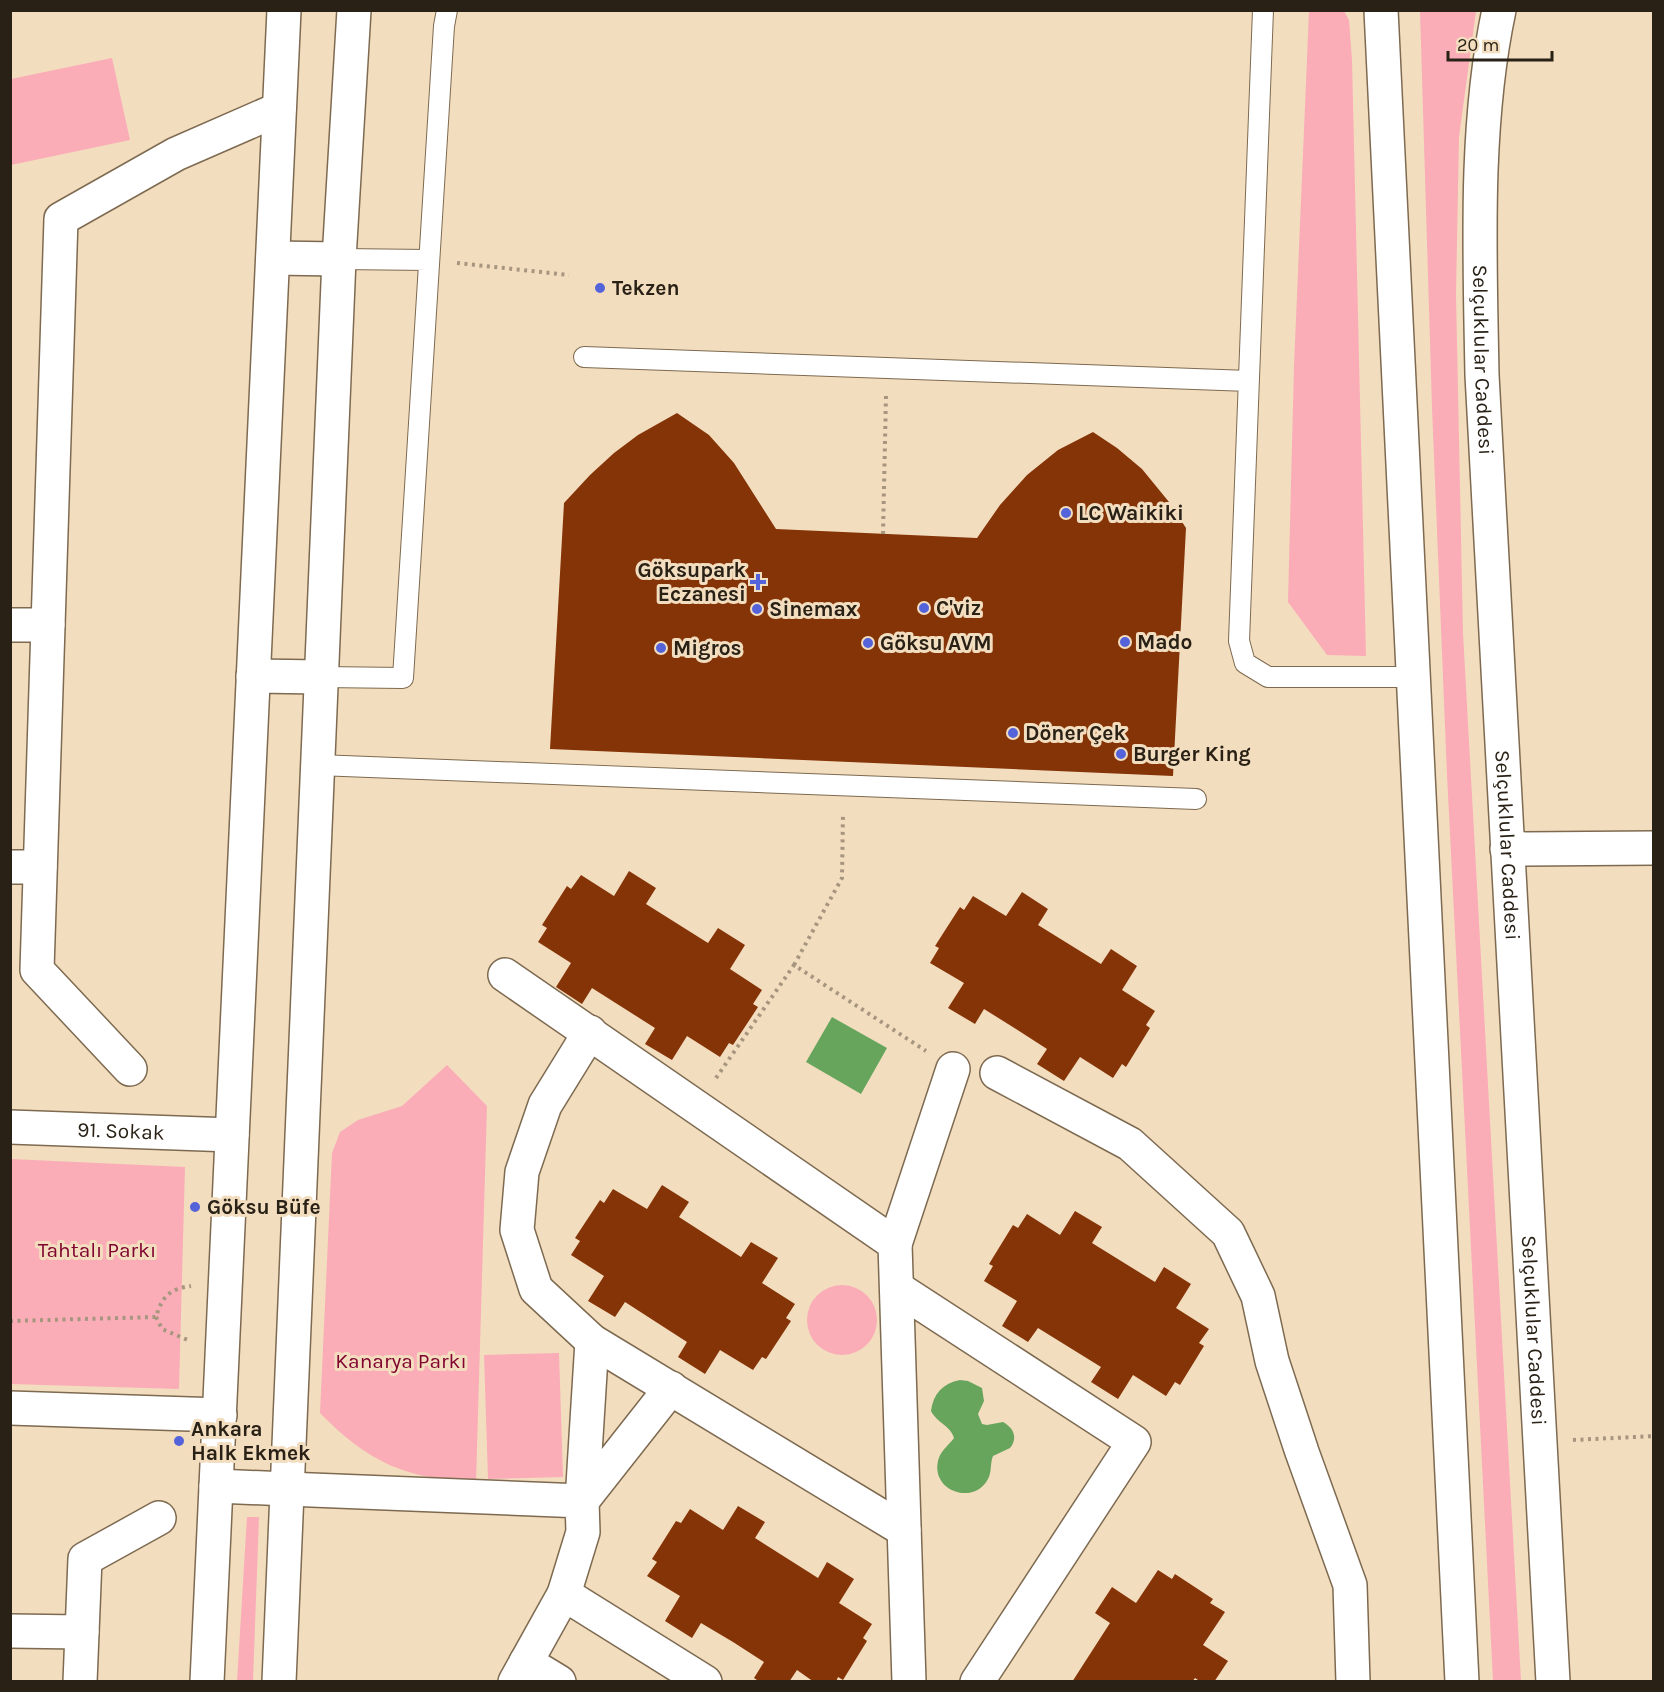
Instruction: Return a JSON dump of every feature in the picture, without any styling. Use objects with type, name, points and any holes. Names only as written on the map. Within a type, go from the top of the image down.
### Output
[{"type":"street","points":[[207,1682],[284,10]]},
{"type":"street","points":[[279,1682],[339,259],[354,10]]},
{"type":"street","points":[[1381,10],[1462,1682]]},
{"type":"street","name":"Selçuklular Caddesi","points":[[1498,10],[1488,72],[1480,208],[1482,375],[1553,1682]]},
{"type":"street","points":[[130,1070],[37,970],[26,867],[48,625],[61,219],[176,154],[279,109]]},
{"type":"street","points":[[273,258],[339,259]]},
{"type":"street","points":[[10,625],[48,625]]},
{"type":"street","points":[[254,676],[322,677]]},
{"type":"street","points":[[1507,849],[1653,848]]},
{"type":"street","points":[[505,975],[895,1244]]},
{"type":"street","points":[[590,1032],[545,1105],[522,1172],[517,1230],[536,1289],[592,1341],[904,1530]]},
{"type":"street","points":[[909,1682],[895,1244],[953,1069]]},
{"type":"street","points":[[997,1073],[1130,1144],[1228,1233],[1258,1296],[1276,1373],[1350,1585],[1353,1682]]},
{"type":"street","name":"91. Sokak","points":[[10,1127],[232,1135]]},
{"type":"street","points":[[897,1288],[1134,1442],[977,1682]]},
{"type":"street","points":[[559,1682],[521,1672],[564,1594],[583,1532],[582,1501],[592,1341]]},
{"type":"street","points":[[582,1501],[671,1388]]},
{"type":"street","points":[[10,1408],[220,1415]]},
{"type":"street","points":[[216,1486],[582,1501]]},
{"type":"street","points":[[80,1682],[85,1559],[159,1518]]},
{"type":"street","points":[[564,1594],[705,1682]]},
{"type":"street","points":[[10,1631],[82,1632]]},
{"type":"lane","points":[[322,677],[403,678],[444,26],[447,10]]},
{"type":"lane","points":[[1263,10],[1239,641],[1245,663],[1268,677],[1413,677]]},
{"type":"lane","points":[[339,259],[429,260]]},
{"type":"lane","points":[[584,357],[1249,381]]},
{"type":"lane","points":[[318,765],[1196,799]]},
{"type":"path","points":[[429,260],[569,275]]},
{"type":"path","points":[[883,534],[887,368]]},
{"type":"path","points":[[697,1106],[794,965],[842,878],[843,785]]},
{"type":"path","points":[[794,965],[953,1069]]},
{"type":"path","points":[[10,1321],[156,1317],[160,1304],[174,1289],[192,1286],[225,1287]]},
{"type":"path","points":[[1540,1441],[1653,1436]]},
{"type":"green space","points":[[1309,11],[1344,11],[1349,20],[1352,60],[1366,656],[1327,655],[1288,602],[1294,366]]},
{"type":"green space","points":[[1420,11],[1476,11],[1459,137],[1456,294],[1463,633],[1521,1681],[1493,1681],[1447,775],[1432,408]]},
{"type":"green space","points":[[112,58],[130,140],[11,165],[11,79]]},
{"type":"green space","name":"Kanarya Parkı","points":[[447,1065],[487,1106],[476,1482],[429,1477],[390,1465],[355,1444],[320,1413],[332,1153],[340,1132],[358,1120],[402,1106]]},
{"type":"green space","name":"Tahtalı Parkı","points":[[11,1159],[185,1167],[179,1389],[11,1384]]},
{"type":"green space","points":[[842,1285],[855,1288],[867,1295],[874,1307],[877,1320],[874,1333],[867,1345],[855,1352],[842,1355],[829,1352],[817,1345],[810,1333],[807,1320],[810,1307],[817,1295],[829,1288]]},
{"type":"green space","points":[[559,1353],[563,1477],[488,1479],[484,1355]]},
{"type":"green space","points":[[247,1517],[259,1517],[253,1681],[237,1681]]},
{"type":"shaded area","points":[[832,1017],[887,1048],[861,1094],[806,1062]]},
{"type":"shaded area","points":[[960,1380],[982,1388],[984,1401],[978,1414],[982,1424],[1003,1422],[1014,1434],[1014,1441],[1010,1448],[993,1456],[988,1479],[982,1487],[973,1492],[964,1493],[947,1487],[941,1480],[938,1471],[939,1457],[954,1438],[950,1430],[931,1411],[934,1399],[940,1390]]},
{"type":"building","name":"Göksu AVM","points":[[677,413],[709,435],[734,463],[776,529],[977,538],[1000,505],[1027,475],[1058,450],[1093,432],[1117,448],[1142,469],[1169,502],[1186,528],[1173,776],[550,749],[564,503],[614,453],[638,435]]},
{"type":"building","points":[[629,871],[656,888],[646,904],[708,943],[718,928],[745,945],[730,969],[762,990],[753,1004],[758,1007],[733,1045],[729,1043],[720,1057],[687,1036],[672,1060],[645,1044],[655,1028],[592,988],[582,1004],[556,987],[571,963],[538,942],[547,928],[542,925],[567,886],[571,889],[581,875],[614,896]]},
{"type":"building","points":[[1022,892],[1048,909],[1038,925],[1101,964],[1111,949],[1137,966],[1122,990],[1155,1011],[1146,1025],[1150,1028],[1126,1067],[1122,1064],[1113,1078],[1080,1057],[1064,1081],[1037,1064],[1047,1049],[1016,1029],[984,1009],[975,1024],[948,1008],[964,983],[930,963],[939,948],[935,946],[960,907],[964,910],[973,896],[1006,916]]},
{"type":"building","points":[[662,1185],[689,1202],[679,1217],[741,1257],[751,1242],[778,1258],[762,1283],[795,1304],[786,1318],[791,1321],[766,1359],[762,1357],[753,1370],[720,1350],[705,1374],[678,1357],[687,1342],[625,1302],[615,1317],[588,1301],[604,1276],[571,1255],[580,1241],[575,1238],[600,1200],[604,1203],[613,1189],[647,1209]]},
{"type":"building","points":[[1075,1211],[1102,1227],[1092,1243],[1155,1282],[1164,1267],[1191,1284],[1176,1308],[1209,1329],[1199,1343],[1204,1346],[1180,1385],[1175,1382],[1166,1396],[1133,1375],[1118,1399],[1091,1382],[1101,1367],[1038,1328],[1028,1342],[1002,1326],[1017,1301],[984,1281],[993,1266],[989,1264],[1013,1225],[1018,1228],[1027,1214],[1060,1235]]},
{"type":"building","points":[[738,1506],[765,1522],[755,1538],[818,1578],[827,1562],[854,1579],[839,1603],[872,1624],[863,1638],[867,1641],[843,1680],[838,1677],[836,1682],[814,1682],[797,1670],[789,1682],[760,1682],[754,1678],[764,1662],[733,1642],[701,1623],[692,1638],[665,1621],[680,1596],[647,1576],[657,1562],[652,1559],[676,1521],[681,1523],[690,1509],[723,1530]]},
{"type":"building","points":[[1158,1570],[1172,1579],[1175,1574],[1213,1599],[1210,1603],[1225,1612],[1203,1645],[1228,1661],[1214,1682],[1201,1682],[1195,1678],[1192,1682],[1072,1682],[1110,1623],[1095,1613],[1112,1587],[1136,1603]]},
{"type":"place","name":"Tekzen","points":[[600,288]]},
{"type":"place","name":"LC Waikiki","points":[[1066,513]]},
{"type":"place","name":"Göksupark Eczanesi","points":[[758,582]]},
{"type":"place","name":"C'viz","points":[[924,608]]},
{"type":"place","name":"Sinemax","points":[[757,609]]},
{"type":"place","name":"Mado","points":[[1125,642]]},
{"type":"place","name":"Göksu AVM","points":[[868,643]]},
{"type":"place","name":"Migros","points":[[661,648]]},
{"type":"place","name":"Döner Çek","points":[[1013,733]]},
{"type":"place","name":"Burger King","points":[[1121,754]]},
{"type":"place","name":"Göksu Büfe","points":[[195,1207]]},
{"type":"place","name":"Ankara Halk Ekmek","points":[[179,1441]]}]
